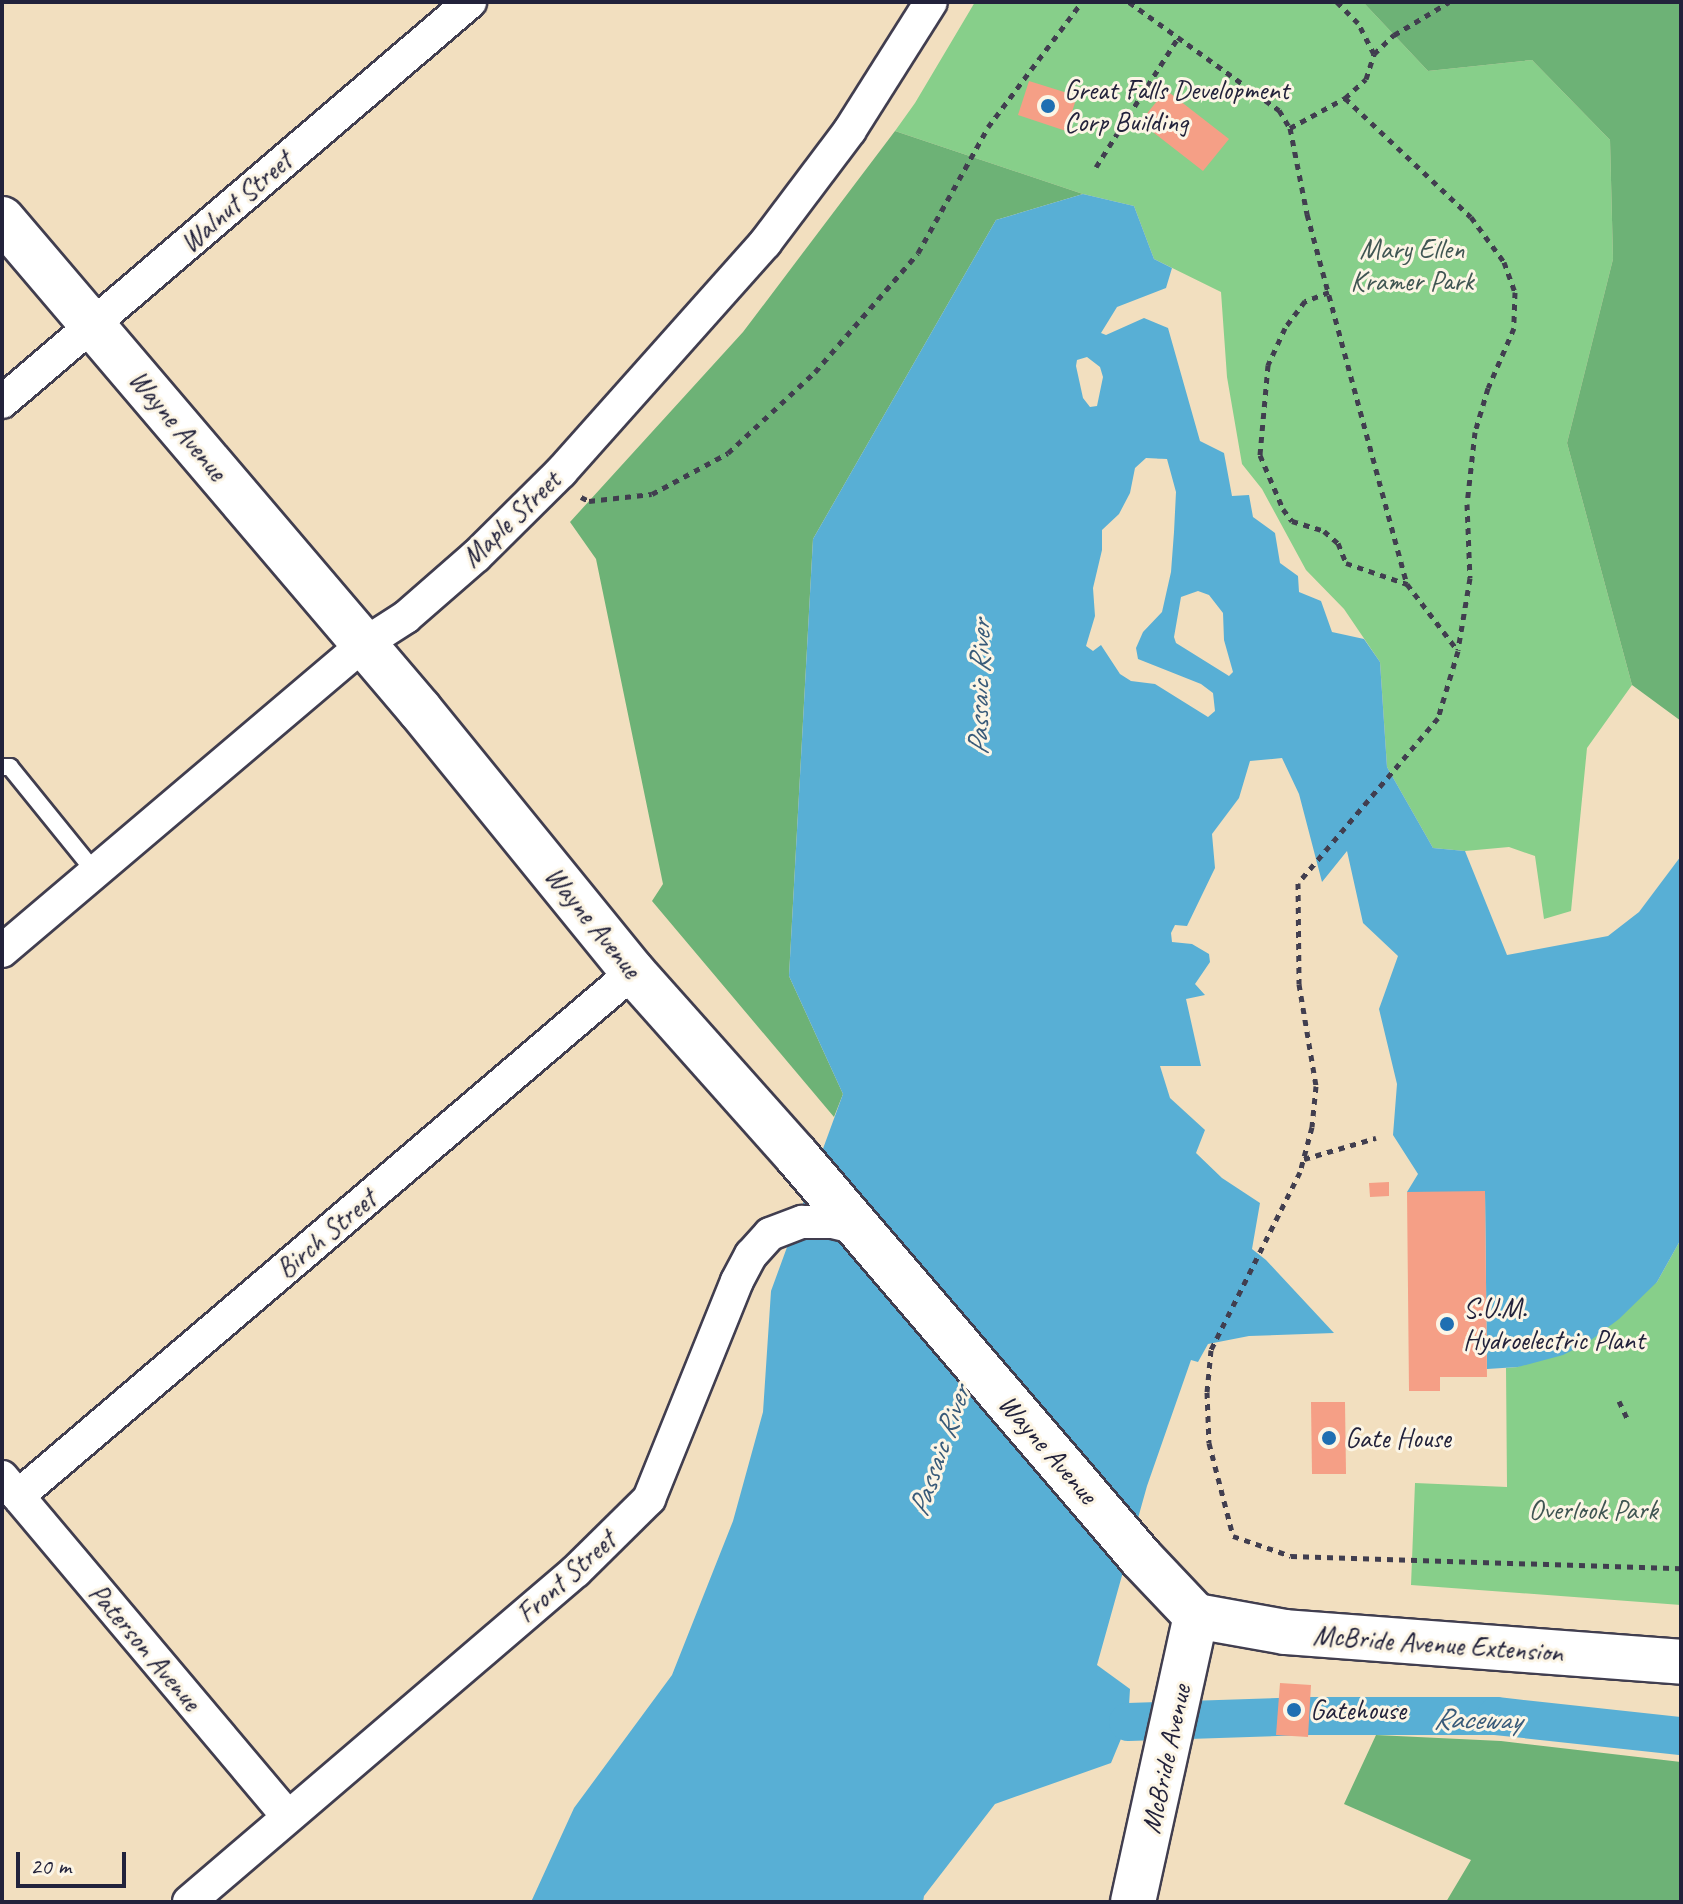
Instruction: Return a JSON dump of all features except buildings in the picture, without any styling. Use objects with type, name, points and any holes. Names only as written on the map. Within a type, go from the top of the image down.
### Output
[{"type":"main road","name":"Wayne Avenue","points":[[2,219],[364,644],[633,972],[796,1155],[1141,1558],[1196,1616]]},
{"type":"main road","name":"McBride Avenue Extension","points":[[1196,1616],[1285,1632],[1681,1662]]},
{"type":"main road","name":"McBride Avenue","points":[[1133,1902],[1196,1616]]},
{"type":"street","name":"Walnut Street","points":[[2,402],[470,2]]},
{"type":"street","name":"Maple Street","points":[[7,938],[95,872],[364,644],[406,617],[476,556],[550,483],[765,243],[850,130],[931,2]]},
{"type":"street","name":"Birch Street","points":[[10,1486],[633,972]]},
{"type":"street","name":"Front Street","points":[[189,1902],[576,1571],[649,1499],[737,1281],[751,1255],[770,1234],[802,1222],[832,1222],[858,1228]]},
{"type":"street","name":"Paterson Avenue","points":[[10,1486],[288,1817]]},
{"type":"lane","points":[[2,767],[10,767],[95,872]]},
{"type":"path","points":[[550,483],[589,501],[652,494],[728,453],[815,372],[918,253],[988,127],[1082,2]]},
{"type":"path","points":[[1129,2],[1279,110],[1290,128],[1307,214],[1407,584],[1458,651]]},
{"type":"path","points":[[1337,2],[1358,23],[1374,54]]},
{"type":"path","points":[[1290,128],[1345,98],[1366,79],[1374,54],[1394,35],[1449,2]]},
{"type":"path","points":[[1096,167],[1178,38]]},
{"type":"path","points":[[1345,98],[1471,217],[1504,262],[1515,292],[1514,328],[1488,388],[1475,432],[1467,504],[1470,578],[1458,651],[1438,718],[1298,883],[1299,984],[1316,1086],[1312,1127],[1303,1160],[1260,1255],[1211,1350],[1207,1392],[1209,1443],[1233,1536],[1291,1556],[1681,1568]]},
{"type":"path","points":[[1329,292],[1305,301],[1285,328],[1268,365],[1260,455],[1283,509],[1292,521],[1324,531],[1338,543],[1346,563],[1407,584]]},
{"type":"path","points":[[1303,1160],[1376,1138]]},
{"type":"path","points":[[1619,1401],[1628,1420]]},
{"type":"green space","name":"Mary Ellen Kramer Park","points":[[975,2],[1363,2],[1428,71],[1532,60],[1610,140],[1613,259],[1567,443],[1632,685],[1587,748],[1571,911],[1544,919],[1535,856],[1509,847],[1465,851],[1433,848],[1387,767],[1380,662],[1344,609],[1306,570],[1262,489],[1242,464],[1227,377],[1221,292],[1154,259],[1134,206],[1083,194],[895,131]]},
{"type":"green space","points":[[1363,2],[1681,2],[1681,721],[1632,685],[1567,443],[1613,259],[1610,140],[1532,60],[1428,71]]},
{"type":"green space","points":[[895,131],[1083,194],[996,220],[813,539],[789,976],[843,1094],[834,1117],[652,901],[663,884],[596,559],[570,522],[743,332]]},
{"type":"green space","name":"Overlook Park","points":[[1681,1239],[1681,1605],[1411,1585],[1415,1483],[1507,1487],[1506,1368],[1518,1367],[1657,1282]]},
{"type":"green space","points":[[1376,1735],[1501,1741],[1681,1762],[1681,1902],[1446,1902],[1471,1860],[1344,1804]]},
{"type":"water","name":"Passaic River","points":[[1083,194],[1134,206],[1154,259],[1172,268],[1166,288],[1117,307],[1101,333],[1106,335],[1144,318],[1168,328],[1200,441],[1224,453],[1232,496],[1249,495],[1253,517],[1275,533],[1280,563],[1298,576],[1299,592],[1321,601],[1332,632],[1364,639],[1380,662],[1387,767],[1433,848],[1465,851],[1507,955],[1608,936],[1639,912],[1681,856],[1681,1239],[1657,1282],[1619,1319],[1587,1343],[1563,1355],[1518,1367],[1487,1369],[1485,1192],[1407,1192],[1418,1174],[1393,1135],[1397,1084],[1379,1009],[1398,956],[1363,923],[1347,851],[1322,882],[1299,794],[1282,758],[1250,761],[1239,798],[1212,834],[1215,868],[1187,926],[1175,925],[1171,933],[1172,942],[1192,944],[1209,954],[1210,962],[1195,984],[1205,995],[1186,999],[1201,1066],[1160,1066],[1170,1098],[1205,1130],[1196,1153],[1222,1178],[1260,1203],[1252,1249],[1334,1333],[1249,1336],[1208,1344],[1198,1362],[1191,1360],[1147,1486],[1097,1665],[1130,1689],[1128,1722],[1111,1763],[995,1804],[924,1896],[923,1902],[531,1902],[574,1808],[672,1675],[733,1521],[763,1412],[771,1291],[843,1094],[789,976],[813,539],[996,220]],"holes":[[[1087,357],[1100,367],[1103,377],[1097,406],[1090,407],[1083,398],[1076,366],[1077,360]],[[1146,458],[1167,459],[1176,492],[1171,572],[1162,612],[1143,632],[1136,648],[1138,659],[1201,684],[1213,693],[1215,711],[1208,717],[1155,684],[1131,681],[1120,674],[1101,645],[1093,651],[1086,646],[1095,616],[1093,588],[1102,550],[1102,530],[1119,514],[1130,493],[1135,468]],[[1198,591],[1209,595],[1223,613],[1224,640],[1233,672],[1229,676],[1176,643],[1174,637],[1181,597]]]},
{"type":"waterway","name":"Raceway","points":[[1128,1722],[1309,1716],[1496,1716],[1681,1736]]},
{"type":"place","name":"Great Falls Development Corp Building","points":[[1048,106]]},
{"type":"place","name":"S.U.M. Hydroelectric Plant","points":[[1447,1324]]},
{"type":"place","name":"Gate House","points":[[1329,1438]]},
{"type":"place","name":"Gatehouse","points":[[1294,1710]]}]
